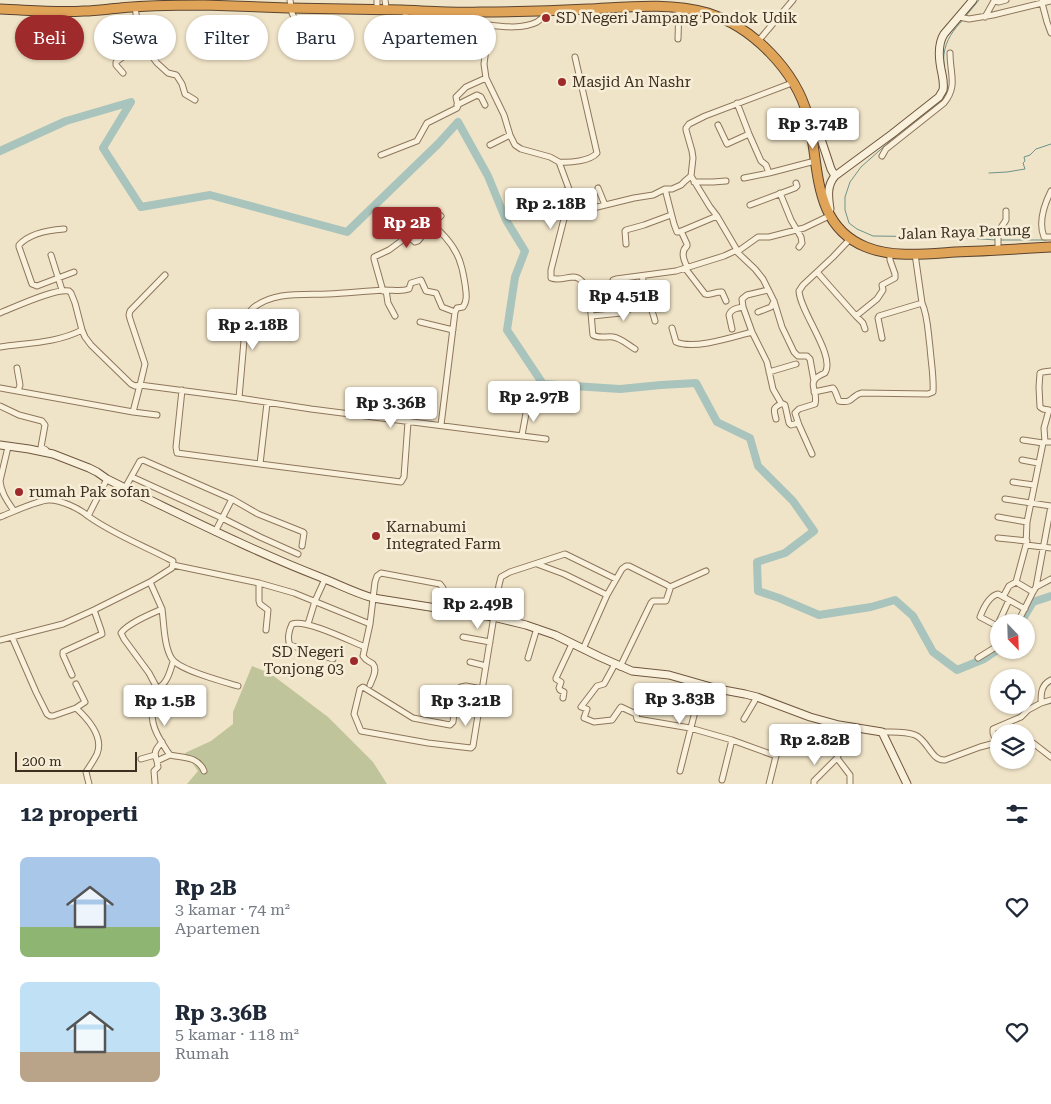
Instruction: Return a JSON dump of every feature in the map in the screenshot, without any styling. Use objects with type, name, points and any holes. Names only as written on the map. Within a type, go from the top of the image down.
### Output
[{"type":"highway","name":"Jalan Raya Parung","points":[[2,6],[63,9],[138,3],[211,2],[465,13],[652,6],[679,7],[694,10],[712,15],[746,32],[771,54],[784,71],[807,114],[822,199],[842,233],[850,239],[876,251],[915,254],[998,242],[1051,244]]},
{"type":"highway","name":"Jalan Raya Parung","points":[[291,4],[382,3],[444,8],[551,9],[653,2],[694,6],[714,12],[732,20],[760,39],[774,52],[798,86],[810,113],[823,189],[830,212],[849,232],[861,240],[888,248],[1051,248]]},
{"type":"street","points":[[760,39],[793,0]]},
{"type":"street","points":[[588,294],[610,293],[613,280],[616,279],[665,273],[724,256],[737,251],[758,237],[768,237],[811,225],[830,212],[829,184],[835,176],[939,97],[943,91],[944,83],[940,57],[941,40],[973,0]]},
{"type":"street","points":[[984,16],[994,1],[1006,0]]},
{"type":"street","points":[[959,18],[969,19],[1042,1],[1051,1]]},
{"type":"street","points":[[1042,1],[1051,33]]},
{"type":"street","points":[[678,39],[679,7]]},
{"type":"street","points":[[496,26],[525,26],[538,22],[551,9]]},
{"type":"street","points":[[405,10],[406,15]]},
{"type":"street","points":[[882,156],[886,149],[944,103],[951,95],[953,83],[950,53]]},
{"type":"street","points":[[485,60],[486,78],[504,115],[515,145],[559,162],[564,162],[586,159],[596,156],[597,153],[575,57]]},
{"type":"street","points":[[119,60],[116,65],[123,73]]},
{"type":"street","points":[[155,60],[168,73],[176,75],[182,84],[185,94],[195,100]]},
{"type":"street","points":[[381,154],[416,142],[427,122],[455,110],[458,106],[456,97],[466,87],[486,78]]},
{"type":"street","points":[[792,83],[705,116],[689,124],[686,130],[692,151],[691,176],[694,182],[717,216],[737,251],[763,279],[774,301],[782,327],[794,352],[798,356],[807,356],[810,359],[816,400],[815,404],[796,412],[796,417],[812,454]]},
{"type":"street","points":[[457,104],[477,95],[481,97],[485,106]]},
{"type":"street","points":[[737,103],[760,161],[766,165],[769,173]]},
{"type":"street","points":[[810,113],[818,130],[830,169],[835,176]]},
{"type":"street","points":[[718,125],[728,144],[749,134]]},
{"type":"street","points":[[892,134],[897,140]]},
{"type":"street","points":[[490,145],[510,135]]},
{"type":"street","points":[[559,162],[572,200],[576,208],[580,210],[653,195],[665,189],[672,189],[681,185],[691,176]]},
{"type":"street","points":[[744,178],[815,162]]},
{"type":"street","points":[[694,182],[726,181]]},
{"type":"street","points":[[750,205],[795,188],[797,186],[796,183]]},
{"type":"street","points":[[598,188],[605,205]]},
{"type":"street","points":[[518,208],[538,205],[569,189]]},
{"type":"street","points":[[665,189],[677,232],[717,216]]},
{"type":"street","points":[[1051,191],[1047,198],[1041,223],[1044,237],[1051,237]]},
{"type":"street","points":[[780,193],[801,237],[802,241],[799,247]]},
{"type":"street","points":[[572,200],[565,215],[550,278],[578,278],[583,283],[588,294],[594,336],[615,336],[635,349]]},
{"type":"street","points":[[998,242],[999,230],[1006,220],[1006,211]]},
{"type":"street","points":[[626,244],[626,230],[671,215]]},
{"type":"street","points":[[395,316],[388,303],[374,257],[390,250],[408,236],[414,242],[418,241],[441,216]]},
{"type":"street","points":[[425,219],[440,232],[455,251],[462,266],[466,300],[463,307],[457,308],[455,312],[442,425]]},
{"type":"street","points":[[64,229],[40,234],[19,244],[32,284],[35,286],[74,272]]},
{"type":"street","points":[[681,231],[687,244],[682,255],[686,267],[705,294],[722,292],[726,301]]},
{"type":"street","points":[[814,381],[818,376],[827,371],[828,366],[825,352],[800,301],[799,293],[803,285],[850,239]]},
{"type":"street","points":[[856,316],[877,299],[883,290],[882,285],[895,278],[896,274],[890,260],[890,252]]},
{"type":"street","name":"Jalan Raya Parung","points":[[814,392],[833,388],[839,401],[845,402],[851,401],[858,394],[862,393],[928,394],[933,392],[928,328],[922,303],[915,254]]},
{"type":"street","points":[[51,255],[62,290]]},
{"type":"street","points":[[817,272],[863,323],[865,330]]},
{"type":"street","points":[[133,412],[145,364],[129,315],[130,311],[165,275]]},
{"type":"street","points":[[642,276],[655,321]]},
{"type":"street","points":[[239,398],[245,329],[251,309],[265,300],[285,296],[407,290],[411,283],[421,280],[426,291],[436,293],[442,307],[455,312]]},
{"type":"street","points":[[0,313],[62,290],[69,291],[73,296],[82,330],[88,341],[135,386],[182,390],[408,422],[546,439]]},
{"type":"street","points":[[768,290],[745,296],[742,299],[752,332],[767,362],[774,389],[781,404],[785,405],[790,424],[798,423]]},
{"type":"street","points":[[592,316],[621,313],[649,300]]},
{"type":"street","points":[[758,312],[771,307],[774,301]]},
{"type":"street","points":[[882,338],[879,316],[922,303]]},
{"type":"street","points":[[732,329],[729,313],[734,309],[744,307]]},
{"type":"street","points":[[420,322],[453,330]]},
{"type":"street","points":[[672,328],[676,342],[682,344],[712,343],[752,332]]},
{"type":"street","points":[[0,347],[60,338],[82,330]]},
{"type":"street","points":[[769,372],[796,364]]},
{"type":"street","points":[[17,368],[20,385],[18,391]]},
{"type":"street","points":[[1003,597],[1009,586],[1016,582],[1026,543],[1030,503],[1044,442],[1044,428],[1050,410],[1043,410],[1039,406],[1039,376],[1042,372],[1051,371]]},
{"type":"street","points":[[0,388],[157,415]]},
{"type":"street","points":[[182,390],[177,453],[401,482],[404,477],[408,422]]},
{"type":"street","points":[[260,464],[267,403]]},
{"type":"street","points":[[776,419],[774,408],[781,404]]},
{"type":"street","points":[[0,406],[18,415],[42,421],[45,425],[41,447],[47,453]]},
{"type":"street","points":[[522,435],[527,408]]},
{"type":"street","points":[[1024,440],[1051,442]]},
{"type":"street","points":[[0,445],[29,449],[73,461],[250,548],[347,589],[374,598],[493,617],[537,628],[555,634],[572,644],[632,671],[669,675],[757,697],[810,717],[845,726],[915,735],[940,760],[948,760],[990,745]]},
{"type":"street","points":[[8,447],[0,481],[3,494],[14,511]]},
{"type":"street","points":[[125,488],[140,461],[144,460],[232,499],[258,514],[304,532],[302,546]]},
{"type":"street","points":[[1022,460],[1038,463]]},
{"type":"street","points":[[132,477],[298,554]]},
{"type":"street","points":[[88,516],[107,479]]},
{"type":"street","points":[[1013,482],[1034,485]]},
{"type":"street","points":[[1005,498],[1051,506],[1034,589],[1022,614]]},
{"type":"street","points":[[216,532],[232,499]]},
{"type":"street","points":[[0,517],[42,501],[52,500],[81,511],[98,524],[120,536],[169,559],[173,562],[173,565]]},
{"type":"street","points":[[998,517],[1027,522]]},
{"type":"street","points":[[998,538],[1051,548]]},
{"type":"street","points":[[482,689],[466,686],[458,689],[453,720],[450,725],[413,718],[364,687],[360,689],[354,714],[361,732],[470,748],[472,746],[482,689],[486,666],[490,642],[498,585],[501,577],[565,554],[616,579]]},
{"type":"street","points":[[536,563],[607,595]]},
{"type":"street","points":[[0,640],[63,624],[150,582],[169,570],[173,565]]},
{"type":"street","points":[[173,565],[259,583],[294,593],[370,624]]},
{"type":"street","points":[[583,649],[607,595],[624,567],[628,565],[670,587]]},
{"type":"street","points":[[670,587],[706,571]]},
{"type":"street","points":[[370,685],[375,668],[363,656],[377,576],[385,574],[440,584],[443,588],[440,609]]},
{"type":"street","points":[[308,624],[315,601],[325,579]]},
{"type":"street","points":[[1034,589],[1051,579]]},
{"type":"street","points":[[150,582],[162,609],[167,648],[173,662],[218,681],[238,686]]},
{"type":"street","points":[[1016,582],[1034,589]]},
{"type":"street","points":[[259,583],[259,601],[268,612],[266,630]]},
{"type":"street","points":[[670,587],[667,600],[650,603],[618,665],[604,684],[598,686],[581,707],[587,709],[584,718],[594,722],[612,720],[621,707],[636,714],[637,719],[690,728],[732,740],[776,756],[769,784]]},
{"type":"street","points":[[990,622],[980,616],[992,596],[997,594],[1025,609]]},
{"type":"street","points":[[1003,614],[1010,600]]},
{"type":"street","points":[[162,609],[122,630],[121,633],[151,675],[157,688],[152,718],[156,730],[170,755]]},
{"type":"street","points":[[72,674],[63,652],[102,634],[94,610]]},
{"type":"street","points":[[332,659],[291,646],[289,644],[289,633],[292,624],[296,622],[308,624],[365,647]]},
{"type":"street","points":[[528,658],[537,628]]},
{"type":"street","points":[[12,637],[47,714],[53,716],[76,708],[84,703],[85,701],[76,684]]},
{"type":"street","points":[[463,638],[490,642]]},
{"type":"street","points":[[563,698],[564,692],[559,688],[561,682],[556,678],[572,644]]},
{"type":"street","points":[[978,658],[990,651]]},
{"type":"street","points":[[157,688],[165,684],[173,662]]},
{"type":"street","points":[[470,662],[486,666]]},
{"type":"street","points":[[1041,703],[1042,688],[1046,682],[1051,680]]},
{"type":"street","points":[[680,771],[702,684]]},
{"type":"street","points":[[744,719],[757,697]]},
{"type":"street","points":[[1005,724],[1021,717],[1028,710],[1041,703],[1051,700]]},
{"type":"street","points":[[76,708],[85,716],[94,729],[99,743],[97,755],[86,772],[88,784]]},
{"type":"street","points":[[814,784],[814,781],[837,758],[841,750],[836,740],[845,726]]},
{"type":"street","points":[[882,732],[907,784]]},
{"type":"street","points":[[722,780],[732,740]]},
{"type":"street","points":[[155,784],[154,772],[159,766],[156,758],[157,748],[162,742]]},
{"type":"street","points":[[1035,745],[1051,757]]},
{"type":"street","points":[[141,759],[170,755],[193,759],[200,764],[204,771]]},
{"type":"street","points":[[837,758],[850,775],[850,784]]},
{"type":"green space","points":[[252,666],[271,674],[328,717],[373,762],[387,784],[187,784],[198,771],[185,753],[211,741],[233,724],[233,712]]},
{"type":"waterway","points":[[965,17],[979,0]]},
{"type":"waterway","points":[[963,20],[946,44],[944,54],[946,87],[942,100],[897,135],[861,167],[850,182],[845,197],[845,210],[849,223],[873,236],[954,237],[996,240]]},
{"type":"waterway","points":[[0,151],[66,121],[131,102],[103,148],[141,207],[210,195],[347,232],[438,144],[458,122],[488,176],[506,220],[525,251],[515,277],[507,330],[543,384],[620,389],[696,383],[717,422],[750,438],[758,466],[793,501],[814,531],[785,553],[757,562],[758,591],[819,615],[871,607],[895,600],[913,616],[933,652],[957,670],[990,655]]},
{"type":"waterway","points":[[989,173],[1025,169],[1024,157],[1030,155],[1036,149],[1051,144]]},
{"type":"waterway","points":[[1000,240],[1046,240]]},
{"type":"waterway","points":[[1026,614],[1033,602],[1051,596]]},
{"type":"place","name":"SD Negeri Jampang Pondok Udik","points":[[546,18]]},
{"type":"place","name":"Masjid An Nashr","points":[[562,82]]},
{"type":"place","name":"rumah Pak sofan","points":[[19,492]]},
{"type":"place","name":"Karnabumi Integrated Farm","points":[[376,536]]},
{"type":"place","name":"SD Negeri Tonjong 03","points":[[354,661]]}]
